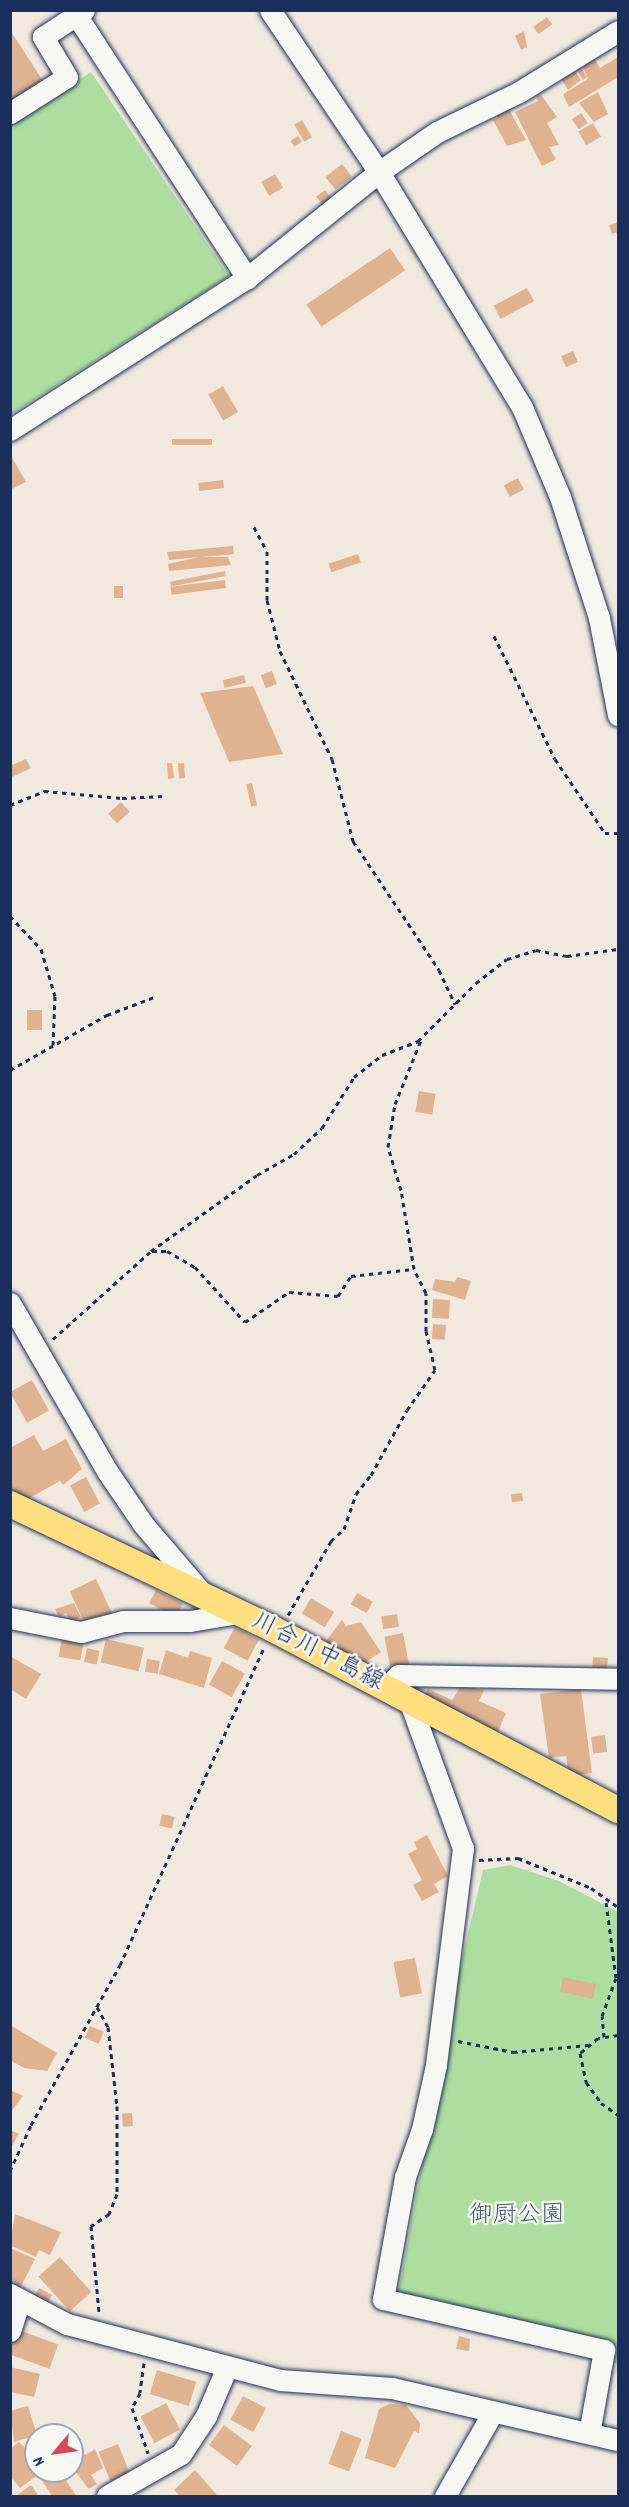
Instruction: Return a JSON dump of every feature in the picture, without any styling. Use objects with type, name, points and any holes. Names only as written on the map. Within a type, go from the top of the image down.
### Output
[{"type":"main road","name":"川合川中島線","points":[[10,1504],[276,1630],[618,1810]]},
{"type":"street","points":[[270,10],[379,172],[522,407],[560,497],[599,618],[618,715]]},
{"type":"street","points":[[10,113],[67,77],[43,37],[78,12],[247,278]]},
{"type":"street","points":[[10,430],[247,278],[379,172],[437,132],[519,92],[618,31]]},
{"type":"street","points":[[10,1303],[143,1524],[207,1599]]},
{"type":"street","points":[[10,1618],[81,1632],[123,1621],[190,1621],[238,1613]]},
{"type":"street","points":[[387,1688],[398,1675],[618,1679]]},
{"type":"street","points":[[409,1700],[464,1848],[439,2038],[422,2129],[405,2177],[383,2299],[604,2350],[589,2433]]},
{"type":"street","points":[[10,2331],[15,2297],[67,2324],[280,2380],[392,2388],[618,2440]]},
{"type":"street","points":[[109,2496],[156,2471],[181,2454],[206,2416],[227,2367]]},
{"type":"street","points":[[445,2496],[493,2412]]},
{"type":"path","points":[[254,527],[267,551],[267,600],[280,651],[332,759],[353,841],[439,970],[455,1005]]},
{"type":"path","points":[[494,636],[555,759],[605,833],[618,833]]},
{"type":"path","points":[[10,805],[44,791],[122,798],[164,796]]},
{"type":"path","points":[[10,916],[41,949],[55,996],[53,1045]]},
{"type":"path","points":[[37,1351],[151,1251],[257,1175],[294,1154],[322,1128],[354,1077],[382,1055],[422,1037],[507,959],[536,950],[567,956],[618,949]]},
{"type":"path","points":[[10,1070],[107,1015],[158,996]]},
{"type":"path","points":[[10,2171],[30,2125],[97,2007],[177,1844],[232,1714],[276,1630],[331,1541],[344,1529],[356,1494],[372,1475],[407,1410],[435,1370],[426,1331],[426,1293],[414,1269],[406,1220],[388,1147],[395,1104],[422,1037]]},
{"type":"path","points":[[151,1251],[167,1251],[195,1266],[245,1322],[289,1292],[338,1296],[351,1276],[414,1269]]},
{"type":"path","points":[[462,1862],[518,1858],[591,1888],[606,1901],[618,1907]]},
{"type":"path","points":[[604,2037],[602,2016],[616,1978],[605,1916],[606,1901]]},
{"type":"path","points":[[97,2007],[108,2027],[117,2106],[117,2194],[109,2214],[91,2226],[99,2306],[97,2332]]},
{"type":"path","points":[[618,2035],[604,2037],[580,2053],[586,2082],[601,2103],[618,2115]]},
{"type":"path","points":[[439,2038],[513,2052],[589,2045]]},
{"type":"path","points":[[146,2345],[140,2393],[132,2408],[156,2471]]},
{"type":"green space","points":[[91,72],[229,276],[11,414],[11,124]]},
{"type":"green space","name":"御厨公園","points":[[510,1865],[559,1881],[618,1912],[618,2364],[614,2363],[613,2346],[398,2295],[450,2011],[483,1870]]},
{"type":"building","points":[[547,17],[552,24],[539,34],[533,27]]},
{"type":"building","points":[[10,30],[43,81],[10,102]]},
{"type":"building","points":[[524,31],[527,47],[521,50],[515,36]]},
{"type":"building","points":[[591,53],[600,68],[618,57],[618,77],[569,107],[563,94],[588,79],[580,60]]},
{"type":"building","points":[[578,63],[587,77],[583,80],[574,65]]},
{"type":"building","points":[[572,67],[581,80],[568,90],[559,75]]},
{"type":"building","points":[[598,92],[608,114],[594,122],[579,103]]},
{"type":"building","points":[[541,95],[557,117],[547,123],[559,145],[549,147],[556,159],[542,166],[515,112],[538,101],[536,96]]},
{"type":"building","points":[[507,106],[526,140],[507,146],[493,120],[498,118],[495,112]]},
{"type":"building","points":[[581,113],[588,123],[579,129],[572,119]]},
{"type":"building","points":[[302,120],[312,137],[304,142],[294,124]]},
{"type":"building","points":[[593,123],[601,137],[586,145],[578,132]]},
{"type":"building","points":[[298,136],[302,142],[294,147],[291,141]]},
{"type":"building","points":[[342,164],[352,177],[335,190],[325,177]]},
{"type":"building","points":[[275,174],[283,188],[269,196],[261,182]]},
{"type":"building","points":[[325,190],[331,198],[322,205],[316,197]]},
{"type":"building","points":[[618,222],[618,232],[612,234],[609,225]]},
{"type":"building","points":[[390,248],[405,270],[321,327],[306,304]]},
{"type":"building","points":[[527,288],[534,301],[500,319],[493,306]]},
{"type":"building","points":[[573,351],[578,362],[566,367],[561,356]]},
{"type":"building","points":[[223,386],[238,412],[223,420],[208,394]]},
{"type":"building","points":[[172,439],[212,439],[212,445],[172,445]]},
{"type":"building","points":[[10,454],[26,482],[10,490]]},
{"type":"building","points":[[518,478],[524,490],[510,497],[504,485]]},
{"type":"building","points":[[223,480],[224,488],[199,491],[198,483]]},
{"type":"building","points":[[233,546],[234,554],[203,557],[228,557],[231,565],[169,571],[168,564],[199,557],[169,560],[167,552]]},
{"type":"building","points":[[358,554],[361,563],[331,572],[329,564]]},
{"type":"building","points":[[225,571],[226,576],[171,587],[170,582]]},
{"type":"building","points":[[225,580],[226,588],[171,595],[170,587]]},
{"type":"building","points":[[114,586],[123,586],[123,598],[114,598]]},
{"type":"building","points":[[272,671],[277,684],[266,688],[261,675]]},
{"type":"building","points":[[244,675],[246,683],[225,688],[223,680]]},
{"type":"building","points":[[253,686],[283,754],[229,762],[200,693]]},
{"type":"building","points":[[26,759],[31,768],[10,778],[10,766]]},
{"type":"building","points":[[167,763],[172,763],[174,778],[168,779]]},
{"type":"building","points":[[178,763],[184,763],[185,778],[179,778]]},
{"type":"building","points":[[252,783],[257,805],[251,807],[246,784]]},
{"type":"building","points":[[121,802],[130,812],[117,823],[108,813]]},
{"type":"building","points":[[27,1010],[42,1010],[42,1030],[27,1030]]},
{"type":"building","points":[[419,1091],[436,1094],[432,1115],[415,1112]]},
{"type":"building","points":[[457,1277],[471,1281],[465,1300],[432,1290],[435,1279],[455,1282]]},
{"type":"building","points":[[433,1299],[450,1300],[449,1319],[432,1318]]},
{"type":"building","points":[[433,1324],[446,1325],[445,1340],[432,1339]]},
{"type":"building","points":[[32,1380],[49,1411],[27,1423],[10,1392]]},
{"type":"building","points":[[34,1435],[43,1451],[66,1439],[82,1469],[63,1485],[60,1481],[26,1500],[10,1491],[10,1448]]},
{"type":"building","points":[[86,1477],[100,1503],[84,1512],[70,1485]]},
{"type":"building","points":[[522,1493],[523,1501],[512,1502],[511,1494]]},
{"type":"building","points":[[96,1579],[113,1615],[87,1628],[70,1591]]},
{"type":"building","points":[[156,1590],[183,1604],[176,1617],[149,1603]]},
{"type":"building","points":[[357,1593],[373,1602],[366,1613],[351,1604]]},
{"type":"building","points":[[311,1598],[334,1612],[325,1627],[302,1613]]},
{"type":"building","points":[[74,1603],[81,1617],[71,1623],[66,1613],[59,1617],[55,1609]]},
{"type":"building","points":[[397,1614],[399,1627],[383,1629],[381,1617]]},
{"type":"building","points":[[342,1620],[346,1626],[361,1622],[381,1652],[358,1667],[331,1652],[326,1641]]},
{"type":"building","points":[[235,1627],[259,1640],[248,1661],[224,1648]]},
{"type":"building","points":[[403,1633],[409,1664],[390,1668],[384,1637]]},
{"type":"building","points":[[62,1638],[84,1642],[80,1661],[59,1657]]},
{"type":"building","points":[[106,1639],[144,1648],[139,1671],[101,1662]]},
{"type":"building","points":[[87,1648],[100,1651],[97,1665],[84,1662]]},
{"type":"building","points":[[166,1650],[188,1658],[190,1651],[212,1658],[204,1688],[159,1674]]},
{"type":"building","points":[[10,1656],[41,1674],[26,1699],[10,1689]]},
{"type":"building","points":[[593,1657],[608,1658],[607,1675],[592,1674]]},
{"type":"building","points":[[147,1659],[160,1661],[158,1674],[145,1672]]},
{"type":"building","points":[[222,1661],[245,1674],[232,1697],[209,1685]]},
{"type":"building","points":[[461,1686],[484,1690],[479,1701],[506,1713],[496,1736],[422,1701],[428,1689],[452,1700]]},
{"type":"building","points":[[581,1689],[592,1773],[569,1776],[566,1756],[549,1758],[540,1694]]},
{"type":"building","points":[[605,1735],[607,1752],[593,1754],[591,1737]]},
{"type":"building","points":[[162,1814],[175,1817],[172,1829],[159,1826]]},
{"type":"building","points":[[427,1835],[448,1876],[434,1884],[439,1892],[422,1901],[413,1885],[422,1880],[408,1854],[417,1849],[414,1842]]},
{"type":"building","points":[[415,1958],[422,1993],[400,1998],[393,1962]]},
{"type":"building","points":[[563,1977],[596,1984],[593,1999],[560,1992]]},
{"type":"building","points":[[10,2025],[57,2053],[47,2071],[24,2068],[10,2060]]},
{"type":"building","points":[[90,2026],[104,2032],[99,2044],[85,2038]]},
{"type":"building","points":[[10,2090],[23,2096],[10,2113]]},
{"type":"building","points":[[132,2113],[133,2126],[123,2127],[122,2114]]},
{"type":"building","points":[[10,2130],[19,2134],[10,2149]]},
{"type":"building","points":[[15,2214],[61,2232],[50,2255],[39,2250],[36,2257],[10,2245]]},
{"type":"building","points":[[10,2248],[35,2259],[19,2290],[10,2286]]},
{"type":"building","points":[[60,2257],[91,2292],[70,2311],[38,2276]]},
{"type":"building","points":[[39,2288],[52,2295],[48,2304],[34,2297]]},
{"type":"building","points":[[16,2329],[58,2344],[49,2369],[10,2354],[10,2345]]},
{"type":"building","points":[[459,2336],[470,2339],[469,2351],[456,2349]]},
{"type":"building","points":[[10,2367],[40,2374],[34,2397],[10,2392]]},
{"type":"building","points":[[157,2370],[196,2382],[189,2406],[150,2394]]},
{"type":"building","points":[[243,2396],[266,2408],[253,2432],[230,2420]]},
{"type":"building","points":[[166,2403],[180,2429],[154,2443],[140,2417]]},
{"type":"building","points":[[389,2404],[406,2405],[420,2423],[419,2433],[414,2431],[395,2468],[365,2458],[379,2409]]},
{"type":"building","points":[[28,2406],[33,2423],[24,2423],[24,2439],[14,2442],[10,2411]]},
{"type":"building","points":[[224,2425],[252,2446],[237,2466],[209,2445]]},
{"type":"building","points":[[341,2431],[362,2439],[349,2472],[328,2464]]},
{"type":"building","points":[[19,2442],[24,2447],[24,2483],[27,2483],[20,2488],[10,2476],[10,2449]]},
{"type":"building","points":[[118,2444],[130,2474],[111,2482],[99,2452]]},
{"type":"building","points":[[95,2449],[103,2468],[91,2475],[97,2484],[89,2489],[84,2483],[84,2454]]},
{"type":"building","points":[[195,2470],[218,2496],[180,2496],[174,2490]]},
{"type":"building","points":[[44,2483],[68,2483],[76,2495],[52,2496]]},
{"type":"building","points":[[31,2485],[39,2496],[16,2496]]}]
